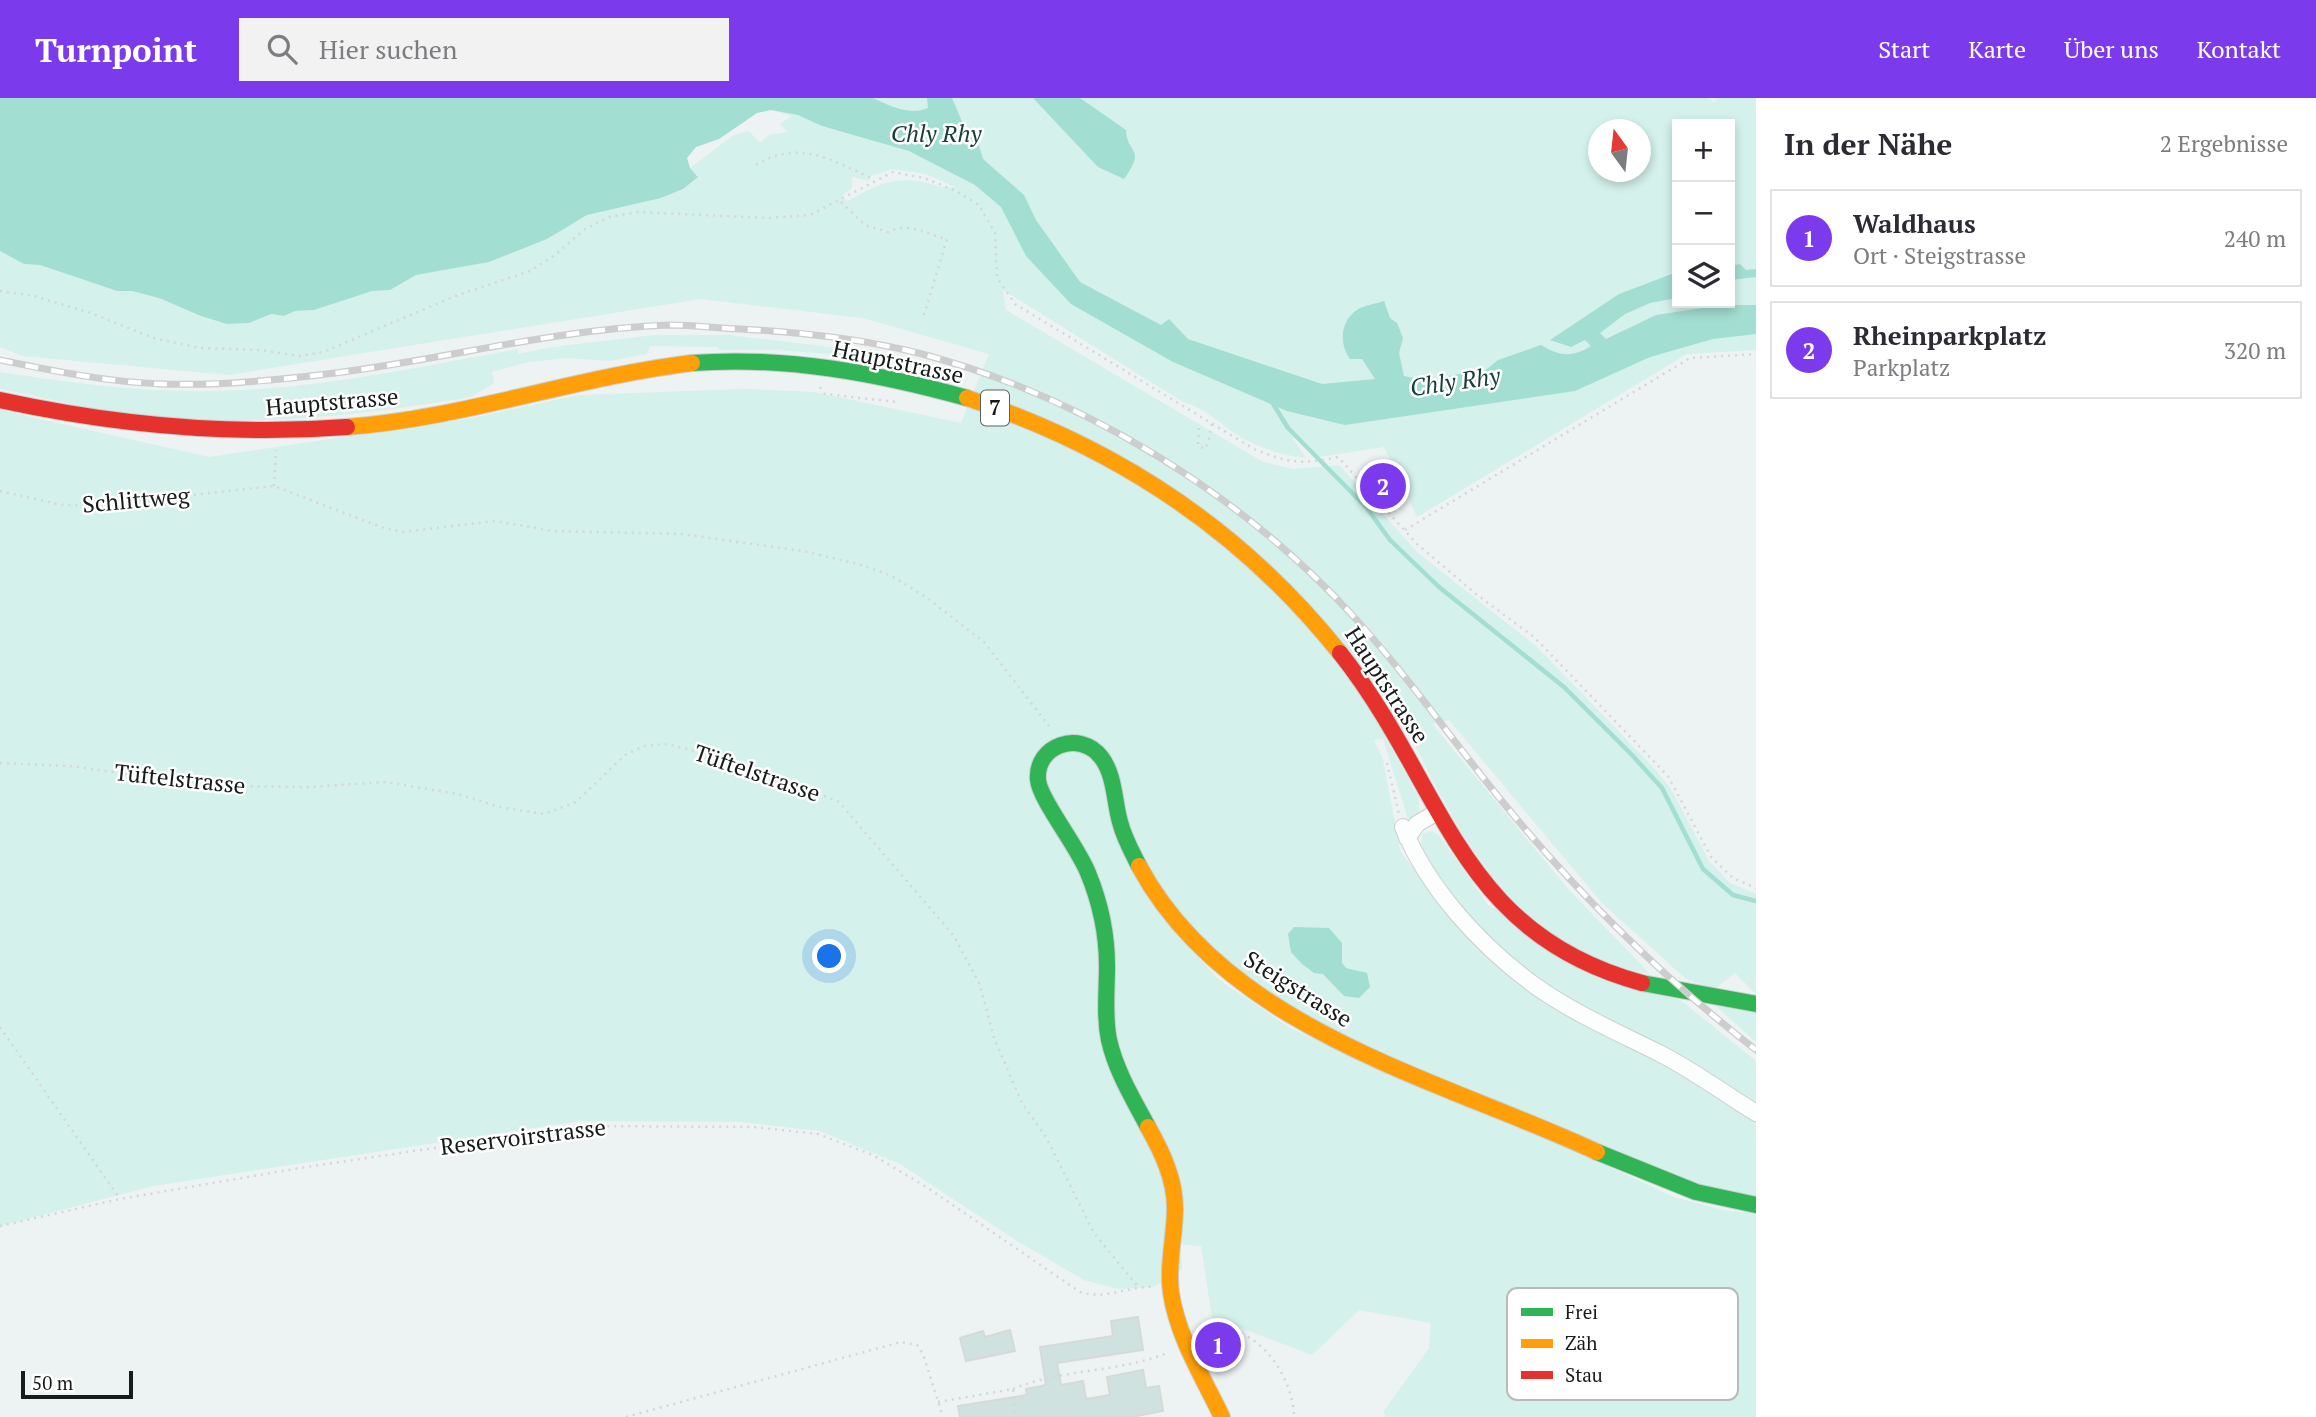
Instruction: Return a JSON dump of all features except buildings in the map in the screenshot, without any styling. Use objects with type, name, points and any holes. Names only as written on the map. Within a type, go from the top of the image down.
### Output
[{"type":"main road","name":"Hauptstrasse","points":[[0,400],[69,416],[158,428],[238,432],[366,425],[440,414],[623,373],[703,363],[795,364],[922,387],[1007,412],[1093,446],[1191,507],[1264,565],[1322,628],[1376,705],[1452,839],[1498,901],[1545,941],[1593,968],[1642,983],[1756,1004]]},
{"type":"main road","name":"Steigstrasse","points":[[1059,744],[1073,741],[1090,746],[1102,757],[1124,835],[1163,905],[1191,938],[1259,996],[1317,1032],[1364,1055],[1530,1122],[1673,1188],[1720,1201],[1756,1205]]},
{"type":"main road","points":[[1059,744],[1042,760],[1038,772],[1039,787],[1074,843],[1097,895],[1106,935],[1107,1026],[1113,1054],[1159,1146],[1172,1181],[1176,1217],[1170,1288],[1182,1339],[1222,1417]]},
{"type":"street","points":[[1437,812],[1405,832],[1432,881],[1495,952],[1535,986],[1662,1055],[1756,1113]]},
{"type":"path","points":[[756,165],[778,154],[807,151],[875,180]]},
{"type":"path","points":[[0,291],[34,296],[91,313],[153,338],[200,348],[261,350],[299,356],[323,352],[458,295],[530,271],[555,255],[585,229],[609,217],[649,212],[768,218],[810,215],[841,202],[875,180],[893,173],[924,178],[954,190],[979,205],[995,233],[997,278],[1015,304],[1255,449],[1286,462],[1305,463],[1338,457],[1417,544],[1544,646],[1668,776],[1711,857],[1733,878],[1756,888]]},
{"type":"path","points":[[841,202],[865,225],[888,232],[914,228],[947,239],[924,315]]},
{"type":"path","points":[[1405,530],[1690,358],[1756,355]]},
{"type":"path","points":[[831,386],[818,384],[825,394],[897,402],[898,399]]},
{"type":"path","points":[[883,394],[909,398]]},
{"type":"path","points":[[1199,428],[1198,444],[1204,449],[1208,444],[1212,424]]},
{"type":"path","points":[[264,448],[277,448],[274,485],[381,527],[403,532],[495,522],[552,531],[681,534],[803,551],[890,575],[926,597],[985,643],[1048,721],[1059,744]]},
{"type":"path","name":"Schlittweg","points":[[0,491],[62,505],[99,505],[274,485]]},
{"type":"path","name":"Tüftelstrasse","points":[[0,763],[69,766],[220,786],[308,787],[385,782],[458,794],[499,807],[544,814],[576,802],[625,755],[644,746],[667,744],[739,762],[839,802],[954,936],[980,985],[994,1038],[1022,1103],[1046,1137],[1094,1233],[1138,1287]]},
{"type":"path","points":[[1384,751],[1405,832]]},
{"type":"path","points":[[0,1027],[120,1199]]},
{"type":"path","name":"Reservoirstrasse","points":[[0,1226],[120,1199],[300,1168],[581,1126],[639,1124],[752,1127],[818,1134],[873,1155],[928,1188],[1058,1279],[1096,1297],[1138,1287],[1170,1288]]},
{"type":"path","points":[[938,1402],[1013,1389],[1036,1380],[1149,1360],[1182,1339],[1192,1328],[1239,1333],[1259,1345],[1275,1361],[1294,1408],[1294,1417]]},
{"type":"path","points":[[626,1417],[901,1342],[917,1345],[923,1354],[943,1417]]},
{"type":"path","points":[[1013,1389],[1016,1417]]},
{"type":"shaded area","points":[[803,98],[1707,98],[1714,102],[1718,98],[1756,98],[1756,350],[1687,354],[1417,517],[1384,447],[1319,457],[1305,441],[1292,437],[1306,458],[1260,446],[1242,438],[1203,411],[1183,402],[1003,290],[1006,310],[1263,462],[1293,469],[1339,465],[1418,553],[1537,647],[1671,789],[1709,861],[1730,883],[1756,894],[1756,994],[1735,973],[1715,989],[1686,979],[1602,903],[1449,720],[1432,724],[1568,889],[1650,974],[1603,961],[1563,941],[1529,915],[1499,885],[1450,813],[1408,731],[1385,737],[1419,798],[1419,814],[1412,820],[1408,819],[1383,738],[1374,740],[1383,759],[1400,851],[1456,922],[1491,958],[1756,1121],[1756,1201],[1724,1198],[1295,1016],[1163,918],[1218,979],[1290,1028],[1442,1098],[1519,1125],[1674,1197],[1723,1210],[1756,1214],[1756,1417],[1385,1417],[1384,1411],[1429,1348],[1431,1323],[1359,1310],[1312,1355],[1212,1317],[1201,1246],[1180,1244],[1182,1269],[1154,1287],[1118,1289],[1084,1280],[1014,1239],[900,1164],[820,1131],[741,1122],[579,1121],[153,1186],[0,1226],[0,410],[209,457],[467,419],[579,395],[745,389],[814,392],[961,423],[989,354],[863,318],[700,299],[228,375],[23,356],[0,347],[0,251],[24,264],[40,265],[117,291],[132,291],[159,298],[227,324],[249,323],[271,314],[284,316],[295,311],[314,310],[372,291],[389,290],[416,275],[489,262],[547,239],[587,215],[661,198],[683,189],[698,176],[690,168],[734,135],[749,131],[760,143],[769,135],[788,132],[780,124],[792,116],[771,110]],"holes":[[[892,169],[926,174],[955,187],[940,187],[907,180],[880,185],[847,201],[842,196],[852,188],[852,177],[869,181],[871,176]]]},
{"type":"shaded area","points":[[655,335],[728,335],[840,348],[845,355],[651,346],[646,354],[610,361],[567,358],[528,362],[492,372],[494,383],[473,396],[460,399],[343,415],[265,420],[187,419],[129,414],[0,389],[0,372],[135,389],[217,391],[293,386],[368,376],[518,349],[518,354],[552,347]]},
{"type":"shaded area","points":[[1431,831],[1439,835],[1488,905],[1679,999],[1756,1061],[1756,1106],[1540,982],[1477,926],[1435,876],[1421,844],[1422,834]]},
{"type":"shaded area","points":[[1716,1006],[1756,1013],[1756,1042]]},
{"type":"water","name":"Chly Rhy","points":[[0,98],[873,98],[900,109],[914,111],[928,108],[927,98],[952,98],[967,133],[977,139],[983,159],[1024,195],[1036,220],[1080,282],[1161,325],[1169,319],[1188,339],[1322,384],[1375,379],[1362,359],[1350,359],[1344,347],[1343,333],[1347,320],[1357,310],[1384,301],[1390,318],[1397,323],[1403,338],[1399,353],[1404,376],[1428,381],[1463,373],[1476,378],[1498,360],[1541,345],[1566,354],[1584,350],[1591,346],[1585,340],[1571,347],[1550,340],[1619,294],[1672,274],[1672,299],[1650,303],[1625,314],[1600,333],[1606,339],[1656,315],[1702,308],[1756,305],[1756,334],[1713,339],[1650,357],[1575,391],[1345,425],[1287,411],[1173,362],[1071,304],[1026,256],[1001,207],[975,185],[909,151],[822,126],[798,115],[771,110],[757,113],[719,139],[696,147],[687,158],[690,168],[698,177],[683,189],[661,198],[587,215],[547,239],[489,262],[416,275],[390,290],[372,291],[314,310],[295,311],[284,316],[271,314],[249,323],[227,324],[159,298],[132,291],[117,291],[40,265],[24,264],[0,251]]},
{"type":"water","points":[[1033,98],[1080,98],[1126,130],[1135,156],[1124,179],[1098,167]]},
{"type":"water","points":[[1740,264],[1746,270],[1756,269],[1756,277],[1735,279],[1735,265]]},
{"type":"water","points":[[1294,927],[1329,928],[1342,943],[1342,963],[1346,968],[1367,973],[1370,987],[1359,998],[1344,996],[1323,974],[1314,973],[1302,964],[1291,952],[1288,934]]},
{"type":"waterway","points":[[1272,402],[1288,428],[1366,507],[1390,540],[1439,587],[1564,687],[1632,755],[1662,788],[1703,869],[1733,895],[1756,901]]},
{"type":"railway","points":[[0,360],[121,381],[162,384],[227,383],[335,373],[585,332],[678,325],[786,332],[877,344],[922,354],[1042,396],[1100,424],[1210,491],[1262,530],[1310,572],[1374,639],[1501,800],[1590,901],[1687,993],[1756,1050]]},
{"type":"traffic: fast","points":[[692,363],[762,362],[831,368],[967,398]]},
{"type":"traffic: fast","points":[[1139,866],[1124,834],[1112,780],[1101,757],[1082,744],[1060,745],[1051,750],[1039,768],[1040,789],[1083,862],[1096,895],[1106,942],[1106,1013],[1109,1040],[1120,1074],[1148,1127]]},
{"type":"traffic: fast","points":[[1642,983],[1756,1004]]},
{"type":"traffic: fast","points":[[1597,1152],[1696,1192],[1756,1205]]},
{"type":"traffic: slow","points":[[347,427],[434,415],[649,369],[692,363]]},
{"type":"traffic: slow","points":[[967,398],[1074,441],[1173,498],[1218,531],[1261,568],[1302,609],[1340,653]]},
{"type":"traffic: slow","points":[[1139,866],[1178,922],[1226,970],[1281,1009],[1342,1043],[1406,1073],[1597,1152]]},
{"type":"traffic: slow","points":[[1148,1127],[1167,1166],[1173,1187],[1175,1219],[1170,1272],[1174,1310],[1192,1357],[1222,1417]]},
{"type":"traffic: jam","points":[[0,400],[86,416],[172,426],[259,430],[347,427]]},
{"type":"traffic: jam","points":[[1340,653],[1375,703],[1461,849],[1492,891],[1531,929],[1580,960],[1642,983]]},
{"type":"place","name":"Rheinparkplatz","points":[[1383,486]]},
{"type":"place","name":"Waldhaus","points":[[1218,1345]]}]
